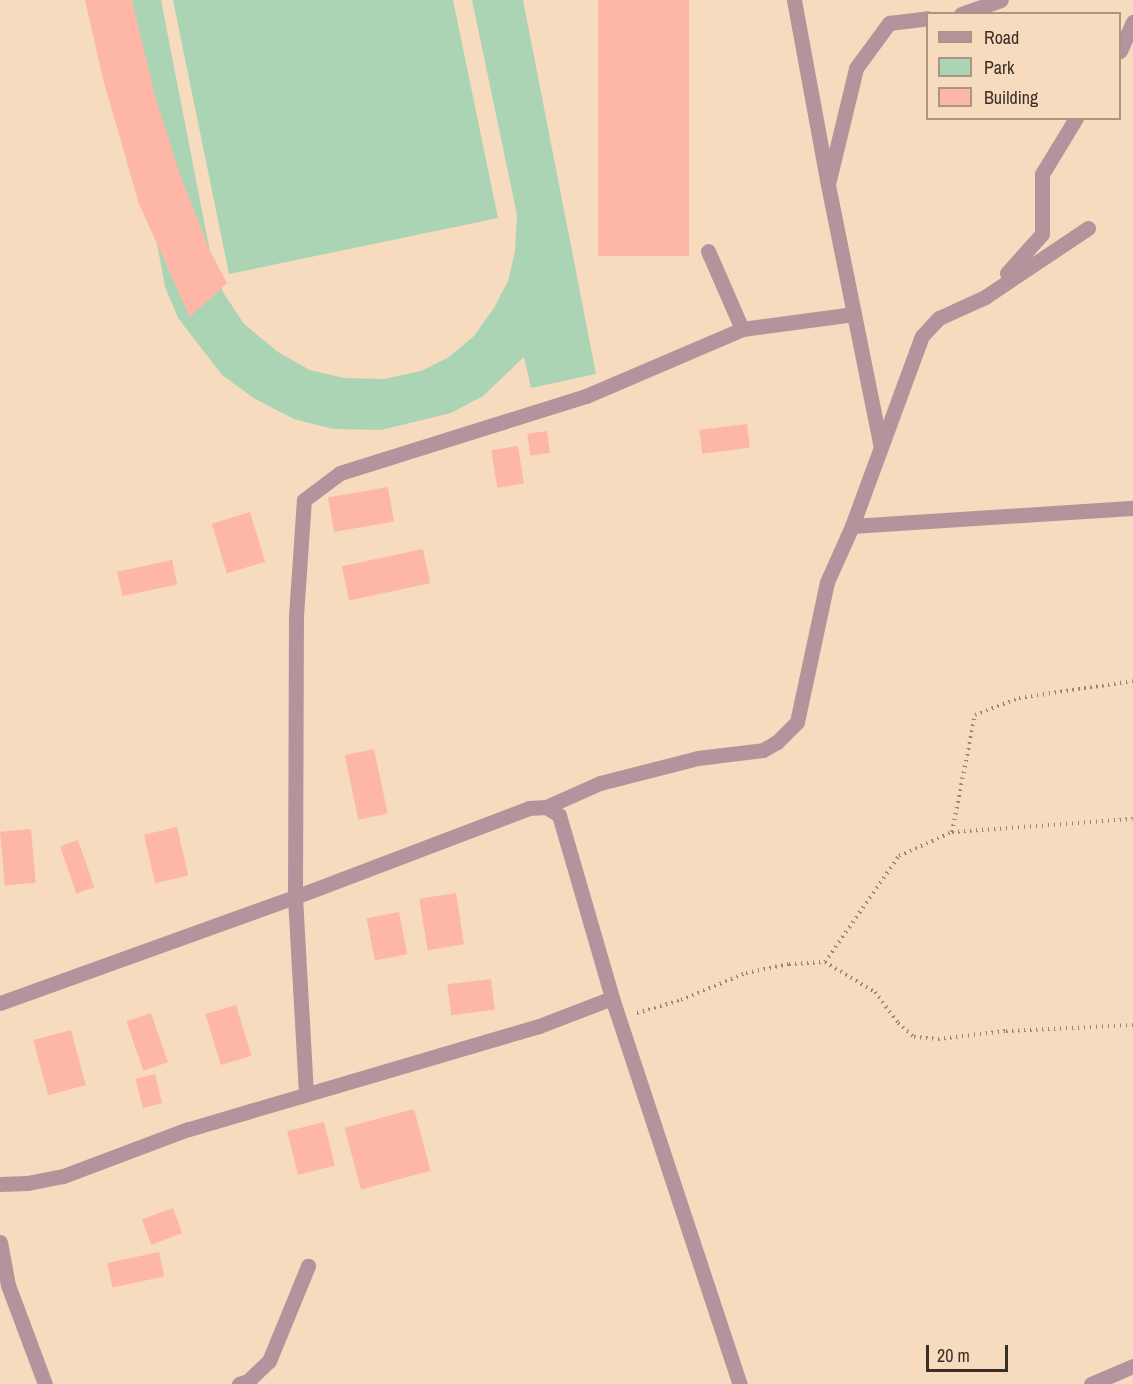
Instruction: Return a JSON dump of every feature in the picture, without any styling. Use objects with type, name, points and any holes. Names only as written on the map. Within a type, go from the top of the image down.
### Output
[{"type":"street","points":[[795,0],[828,185],[882,447]]},
{"type":"street","points":[[967,12],[1001,0]]},
{"type":"street","points":[[828,185],[856,68],[889,23],[926,18]]},
{"type":"street","points":[[1121,47],[1133,22]]},
{"type":"street","points":[[966,305],[1014,267],[1042,234],[1042,174],[1075,120]]},
{"type":"street","points":[[0,1003],[296,897],[529,808],[546,807],[600,783],[698,758],[763,750],[777,741],[797,722],[827,582],[852,526],[922,336],[939,318],[985,297],[1088,228]]},
{"type":"street","points":[[708,251],[742,329]]},
{"type":"street","points":[[306,1094],[296,897],[296,616],[304,500],[340,473],[586,396],[742,329],[854,314]]},
{"type":"street","points":[[852,526],[1133,508]]},
{"type":"street","points":[[546,807],[559,814],[612,998],[740,1384]]},
{"type":"street","points":[[0,1184],[27,1183],[63,1176],[188,1129],[539,1026],[612,998]]},
{"type":"street","points":[[0,1242],[8,1285],[45,1384]]},
{"type":"street","points":[[239,1384],[248,1381],[269,1361],[308,1266]]},
{"type":"street","points":[[1091,1384],[1133,1366]]},
{"type":"path","points":[[952,832],[975,714],[1019,698],[1133,681]]},
{"type":"path","points":[[825,962],[899,856],[952,832],[1133,819]]},
{"type":"path","points":[[619,1018],[681,1000],[746,973],[789,964],[825,962],[875,992],[898,1023],[914,1037],[938,1039],[1006,1030],[1133,1025]]},
{"type":"green space","points":[[112,0],[161,0],[212,262],[223,292],[244,324],[278,352],[310,370],[344,378],[384,379],[421,371],[449,357],[474,336],[494,308],[508,281],[515,251],[517,215],[472,0],[523,0],[596,374],[531,388],[524,357],[483,396],[451,413],[381,430],[333,429],[294,419],[255,399],[222,375],[178,318],[165,287]]},
{"type":"green space","points":[[173,0],[453,0],[498,218],[229,274]]},
{"type":"building","points":[[85,0],[132,0],[155,96],[180,175],[209,249],[227,283],[190,317],[139,204],[103,79]]},
{"type":"building","points":[[598,0],[689,0],[689,256],[598,256]]},
{"type":"building","points":[[747,424],[750,448],[702,454],[699,430]]},
{"type":"building","points":[[547,431],[550,453],[530,456],[527,434]]},
{"type":"building","points":[[518,446],[524,484],[497,488],[491,450]]},
{"type":"building","points":[[388,487],[394,521],[334,532],[328,498]]},
{"type":"building","points":[[250,512],[265,562],[227,573],[212,524]]},
{"type":"building","points":[[423,549],[430,583],[349,600],[342,566]]},
{"type":"building","points":[[172,560],[177,584],[122,596],[117,572]]},
{"type":"building","points":[[374,749],[388,814],[358,820],[345,755]]},
{"type":"building","points":[[177,827],[188,876],[155,883],[144,835]]},
{"type":"building","points":[[31,829],[36,883],[5,885],[0,832]]},
{"type":"building","points":[[78,840],[94,887],[76,893],[60,846]]},
{"type":"building","points":[[456,893],[464,944],[428,950],[419,899]]},
{"type":"building","points":[[399,912],[407,954],[375,961],[367,918]]},
{"type":"building","points":[[491,979],[495,1010],[451,1015],[447,984]]},
{"type":"building","points":[[236,1005],[251,1056],[221,1065],[205,1014]]},
{"type":"building","points":[[151,1013],[168,1062],[143,1071],[126,1021]]},
{"type":"building","points":[[71,1030],[86,1085],[48,1095],[33,1040]]},
{"type":"building","points":[[155,1074],[162,1103],[143,1108],[136,1079]]},
{"type":"building","points":[[414,1109],[431,1171],[361,1189],[344,1128]]},
{"type":"building","points":[[324,1122],[335,1166],[298,1175],[287,1131]]},
{"type":"building","points":[[173,1208],[182,1233],[151,1245],[142,1219]]},
{"type":"building","points":[[159,1252],[164,1276],[112,1287],[107,1263]]}]
